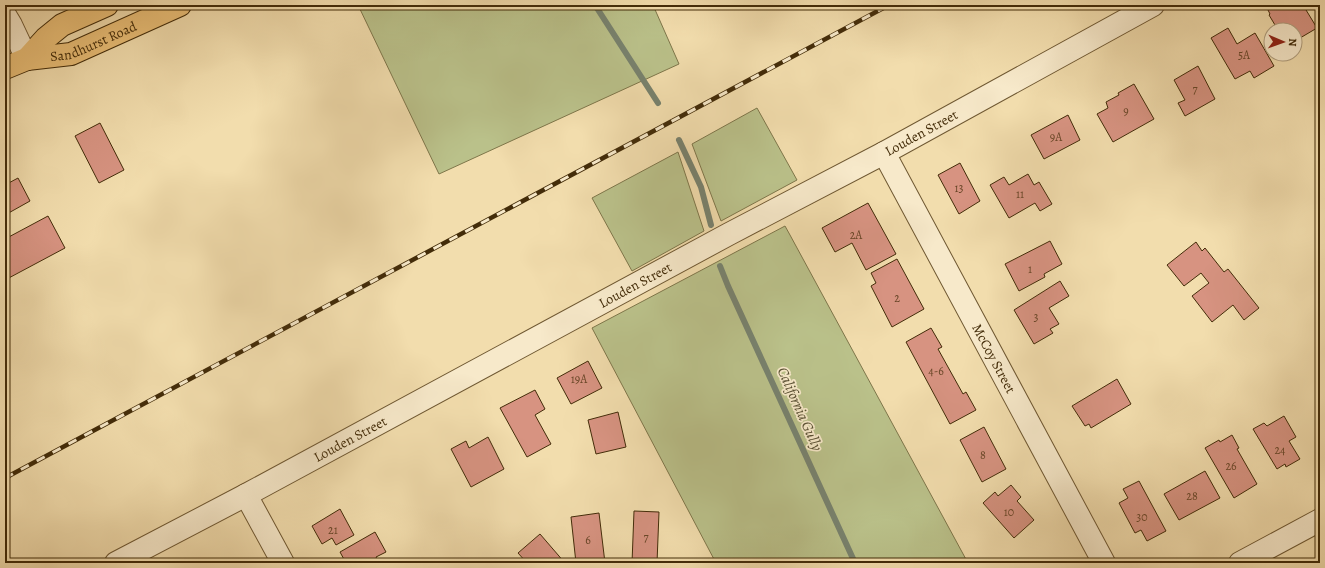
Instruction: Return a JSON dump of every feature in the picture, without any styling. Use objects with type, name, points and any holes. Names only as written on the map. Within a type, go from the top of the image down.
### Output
[{"type":"main road","name":"Sandhurst Road","points":[[5,68],[26,58],[46,38],[62,25],[107,5]]},
{"type":"main road","name":"Sandhurst Road","points":[[26,58],[70,54],[180,5]]},
{"type":"street","name":"Louden Street","points":[[116,563],[729,234],[884,153],[1153,5]]},
{"type":"street","points":[[5,15],[26,58]]},
{"type":"street","name":"McCoy Street","points":[[884,153],[1104,563]]},
{"type":"street","points":[[246,494],[282,563]]},
{"type":"street","points":[[1240,563],[1320,520]]},
{"type":"green space","points":[[358,5],[653,5],[679,64],[439,174]]},
{"type":"green space","points":[[757,108],[797,180],[721,221],[692,144]]},
{"type":"green space","points":[[678,152],[704,231],[632,271],[592,198]]},
{"type":"green space","points":[[785,226],[968,563],[716,563],[592,328]]},
{"type":"building","points":[[1273,5],[1303,5],[1317,28],[1303,36],[1303,22],[1273,22],[1267,8]]},
{"type":"building","points":[[1228,28],[1237,44],[1255,33],[1263,47],[1263,62],[1272,62],[1274,66],[1254,78],[1250,71],[1235,79],[1211,38]]},
{"type":"building","points":[[1198,66],[1215,99],[1185,116],[1178,103],[1185,100],[1174,80]]},
{"type":"building","points":[[1134,84],[1154,119],[1113,142],[1097,114],[1108,108],[1106,102]]},
{"type":"building","points":[[1068,115],[1080,140],[1044,159],[1031,135]]},
{"type":"building","points":[[100,123],[124,170],[99,183],[75,136]]},
{"type":"building","points":[[960,163],[980,201],[959,214],[938,175]]},
{"type":"building","points":[[1028,174],[1034,185],[1039,182],[1052,204],[1040,211],[1035,203],[1009,218],[990,185],[1004,177],[1009,185]]},
{"type":"building","points":[[18,178],[30,201],[5,215],[5,185]]},
{"type":"building","points":[[868,203],[896,254],[866,270],[852,243],[835,252],[822,228]]},
{"type":"building","points":[[48,216],[65,248],[5,280],[5,239]]},
{"type":"building","points":[[1050,241],[1062,264],[1044,274],[1045,277],[1019,291],[1005,264]]},
{"type":"building","points":[[1196,242],[1202,251],[1205,248],[1224,272],[1228,269],[1259,308],[1244,320],[1233,305],[1212,322],[1192,296],[1209,283],[1201,273],[1184,286],[1167,265]]},
{"type":"building","points":[[897,259],[924,309],[892,327],[871,286],[876,283],[871,273]]},
{"type":"building","points":[[1060,281],[1069,296],[1049,308],[1059,324],[1050,329],[1053,333],[1034,344],[1014,310]]},
{"type":"building","points":[[931,328],[942,347],[938,349],[963,394],[966,392],[976,410],[950,424],[906,342]]},
{"type":"building","points":[[588,361],[602,388],[571,404],[557,378]]},
{"type":"building","points":[[1117,379],[1131,404],[1091,428],[1089,424],[1085,426],[1072,406]]},
{"type":"building","points":[[535,390],[545,409],[535,415],[551,444],[527,457],[500,408]]},
{"type":"building","points":[[618,412],[626,447],[596,454],[588,420]]},
{"type":"building","points":[[1284,416],[1296,437],[1289,441],[1300,459],[1286,467],[1285,464],[1277,469],[1253,429],[1264,423],[1267,426]]},
{"type":"building","points":[[984,427],[1006,469],[982,482],[960,440]]},
{"type":"building","points":[[1232,435],[1239,448],[1237,449],[1257,484],[1234,498],[1205,448]]},
{"type":"building","points":[[488,437],[504,469],[471,487],[451,449],[466,441],[469,448]]},
{"type":"building","points":[[1205,471],[1220,498],[1179,520],[1164,494]]},
{"type":"building","points":[[1139,481],[1166,531],[1147,541],[1141,530],[1135,533],[1119,503],[1128,498],[1123,489]]},
{"type":"building","points":[[1011,485],[1021,497],[1017,501],[1034,520],[1014,538],[983,503],[995,492],[998,496]]},
{"type":"building","points":[[340,509],[354,535],[336,545],[332,538],[322,544],[312,526]]},
{"type":"building","points":[[634,511],[659,512],[657,563],[632,563]]},
{"type":"building","points":[[599,513],[605,563],[576,563],[571,517]]},
{"type":"building","points":[[375,532],[386,552],[376,557],[379,563],[346,563],[340,552]]},
{"type":"building","points":[[540,534],[565,563],[527,563],[518,553]]},
{"type":"waterway","name":"California Gully","points":[[595,5],[658,103]]},
{"type":"waterway","name":"California Gully","points":[[679,140],[701,187],[711,225]]},
{"type":"waterway","name":"California Gully","points":[[720,266],[855,563]]},
{"type":"railway","points":[[5,478],[889,5]]}]
